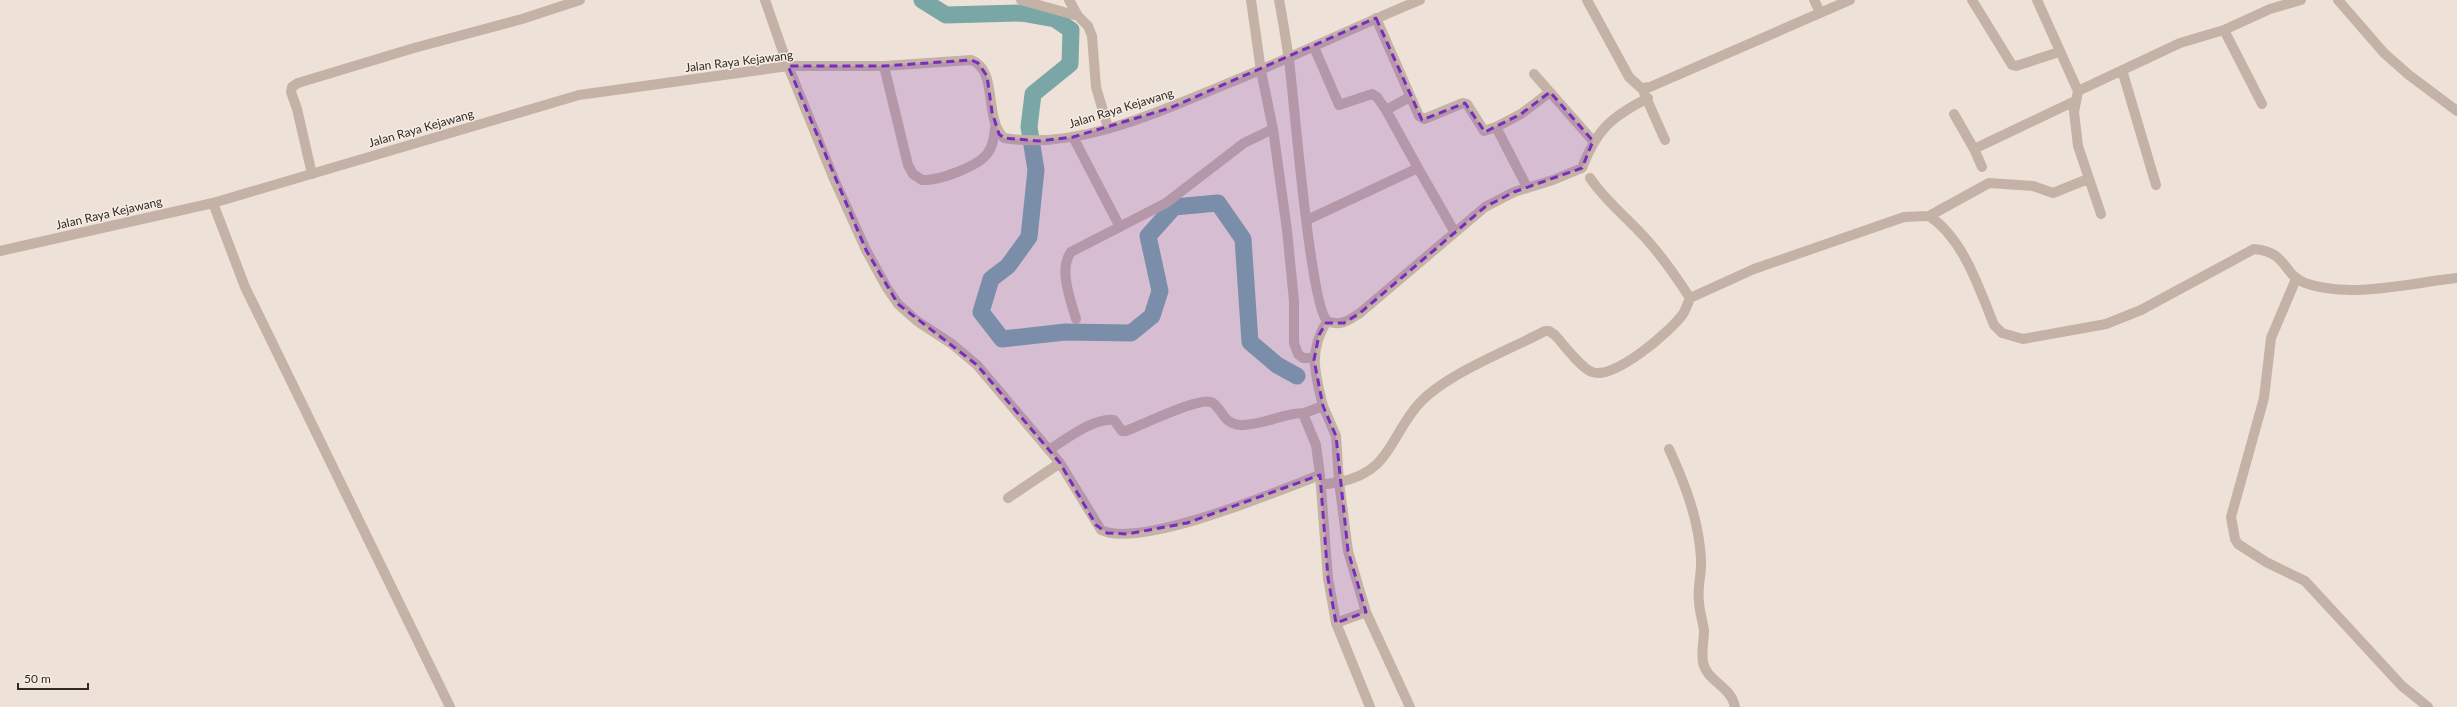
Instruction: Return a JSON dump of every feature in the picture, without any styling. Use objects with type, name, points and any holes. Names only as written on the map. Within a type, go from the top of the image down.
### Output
[{"type":"street","points":[[312,174],[292,95],[292,87],[298,83],[414,48],[522,19],[580,0]]},
{"type":"street","points":[[765,0],[788,66],[866,250],[898,304],[917,321],[952,344],[977,365],[1049,450],[1096,525],[1107,533],[1120,533],[1187,523],[1329,481],[1363,475],[1386,456],[1416,408],[1441,384],[1547,330],[1555,335],[1592,373],[1607,372],[1645,350],[1667,331],[1683,314],[1690,298],[1754,269],[1904,217],[1929,216],[1948,207],[1989,183],[2033,186],[2053,193],[2088,179]]},
{"type":"street","points":[[1021,0],[1078,16]]},
{"type":"street","points":[[1069,0],[1078,16],[1086,23],[1092,36],[1096,87],[1108,128]]},
{"type":"street","points":[[1251,0],[1272,129],[1294,301],[1294,343],[1298,354],[1303,358],[1314,359]]},
{"type":"street","points":[[1279,0],[1307,220],[1310,255],[1320,310],[1327,321],[1337,324],[1344,323],[1360,313],[1454,231],[1497,199],[1527,187],[1553,180],[1582,168],[1593,141],[1613,119],[1648,98]]},
{"type":"street","name":"Jalan Raya Kejawang","points":[[0,251],[213,203],[579,95],[788,66],[884,66],[971,60],[978,62],[987,76],[995,128],[1004,138],[1039,141],[1073,137],[1108,128],[1170,108],[1286,60],[1376,18],[1420,0]]},
{"type":"street","points":[[1587,0],[1629,77],[1641,88],[1648,98],[1665,140]]},
{"type":"street","points":[[1814,0],[1820,12]]},
{"type":"street","points":[[1641,88],[1650,87],[1850,0]]},
{"type":"street","points":[[1972,0],[2012,66],[2059,52]]},
{"type":"street","points":[[2037,0],[2059,52],[2078,91],[2075,101],[2078,146],[2101,214]]},
{"type":"street","points":[[2078,91],[2180,43],[2224,30],[2270,9],[2301,0]]},
{"type":"street","points":[[2338,0],[2384,52],[2409,75],[2457,111]]},
{"type":"street","points":[[1376,18],[1410,97],[1422,119],[1465,103],[1472,109],[1484,131],[1521,114],[1550,92]]},
{"type":"street","points":[[2224,30],[2262,104]]},
{"type":"street","points":[[1314,47],[1339,105],[1372,94],[1377,97],[1386,110],[1454,231]]},
{"type":"street","points":[[884,66],[908,165],[913,174],[922,180],[942,178],[976,163],[987,155],[992,144],[995,128]]},
{"type":"street","points":[[2122,70],[2156,185]]},
{"type":"street","points":[[1534,74],[1593,141]]},
{"type":"street","points":[[1386,110],[1410,97]]},
{"type":"street","points":[[1974,149],[2075,101]]},
{"type":"street","points":[[1954,114],[1974,149],[1982,167]]},
{"type":"street","points":[[1496,126],[1527,187]]},
{"type":"street","points":[[1076,319],[1069,292],[1066,269],[1067,257],[1071,252],[1166,203],[1244,143],[1272,129]]},
{"type":"street","points":[[1073,137],[1120,227]]},
{"type":"street","points":[[1307,220],[1418,168]]},
{"type":"street","points":[[1590,178],[1601,195],[1648,241],[1690,298]]},
{"type":"street","points":[[213,203],[245,287],[450,707]]},
{"type":"street","points":[[1929,216],[1941,224],[1954,237],[1994,325],[2002,333],[2011,337],[2023,339],[2106,324],[2141,310],[2254,249],[2266,250],[2276,254],[2296,279],[2329,288],[2354,290],[2457,278]]},
{"type":"street","points":[[2296,279],[2271,338],[2264,398],[2231,517],[2235,539],[2238,544],[2266,562],[2305,581],[2396,680],[2428,707]]},
{"type":"street","points":[[1327,321],[1316,343],[1314,359],[1323,406],[1336,436],[1329,481],[1328,578],[1339,622],[1370,707]]},
{"type":"street","points":[[1049,450],[1085,427],[1114,420],[1124,432],[1172,411],[1206,402],[1214,404],[1228,420],[1241,425],[1304,413],[1323,406]]},
{"type":"street","points":[[1304,413],[1329,481],[1348,551],[1362,614],[1410,707]]},
{"type":"street","points":[[1669,449],[1685,484],[1699,537],[1701,576],[1699,602],[1704,632],[1703,662],[1706,670],[1734,699],[1735,707]]},
{"type":"street","points":[[1008,498],[1057,465]]},
{"type":"street","points":[[1339,622],[1362,614]]},
{"type":"highlighted area","points":[[1376,18],[1422,120],[1465,103],[1485,132],[1521,114],[1550,92],[1593,141],[1582,168],[1514,192],[1485,207],[1360,313],[1344,323],[1326,323],[1319,335],[1314,360],[1323,406],[1336,436],[1348,551],[1366,612],[1336,623],[1328,578],[1320,475],[1187,523],[1127,534],[1107,533],[1096,525],[1060,463],[977,365],[898,304],[866,250],[788,66],[884,66],[971,60],[978,63],[987,76],[992,112],[999,134],[1004,138],[1039,141],[1073,137],[1170,108]]},
{"type":"waterway","points":[[922,0],[946,15],[1021,13],[1055,19],[1071,30],[1070,64],[1033,94],[1029,127],[1036,170],[1029,237],[1008,266],[991,279],[981,312],[1002,339],[1065,332],[1131,333],[1152,316],[1160,291],[1148,236],[1174,207],[1218,203],[1243,239],[1250,342],[1277,365],[1297,376]]}]
